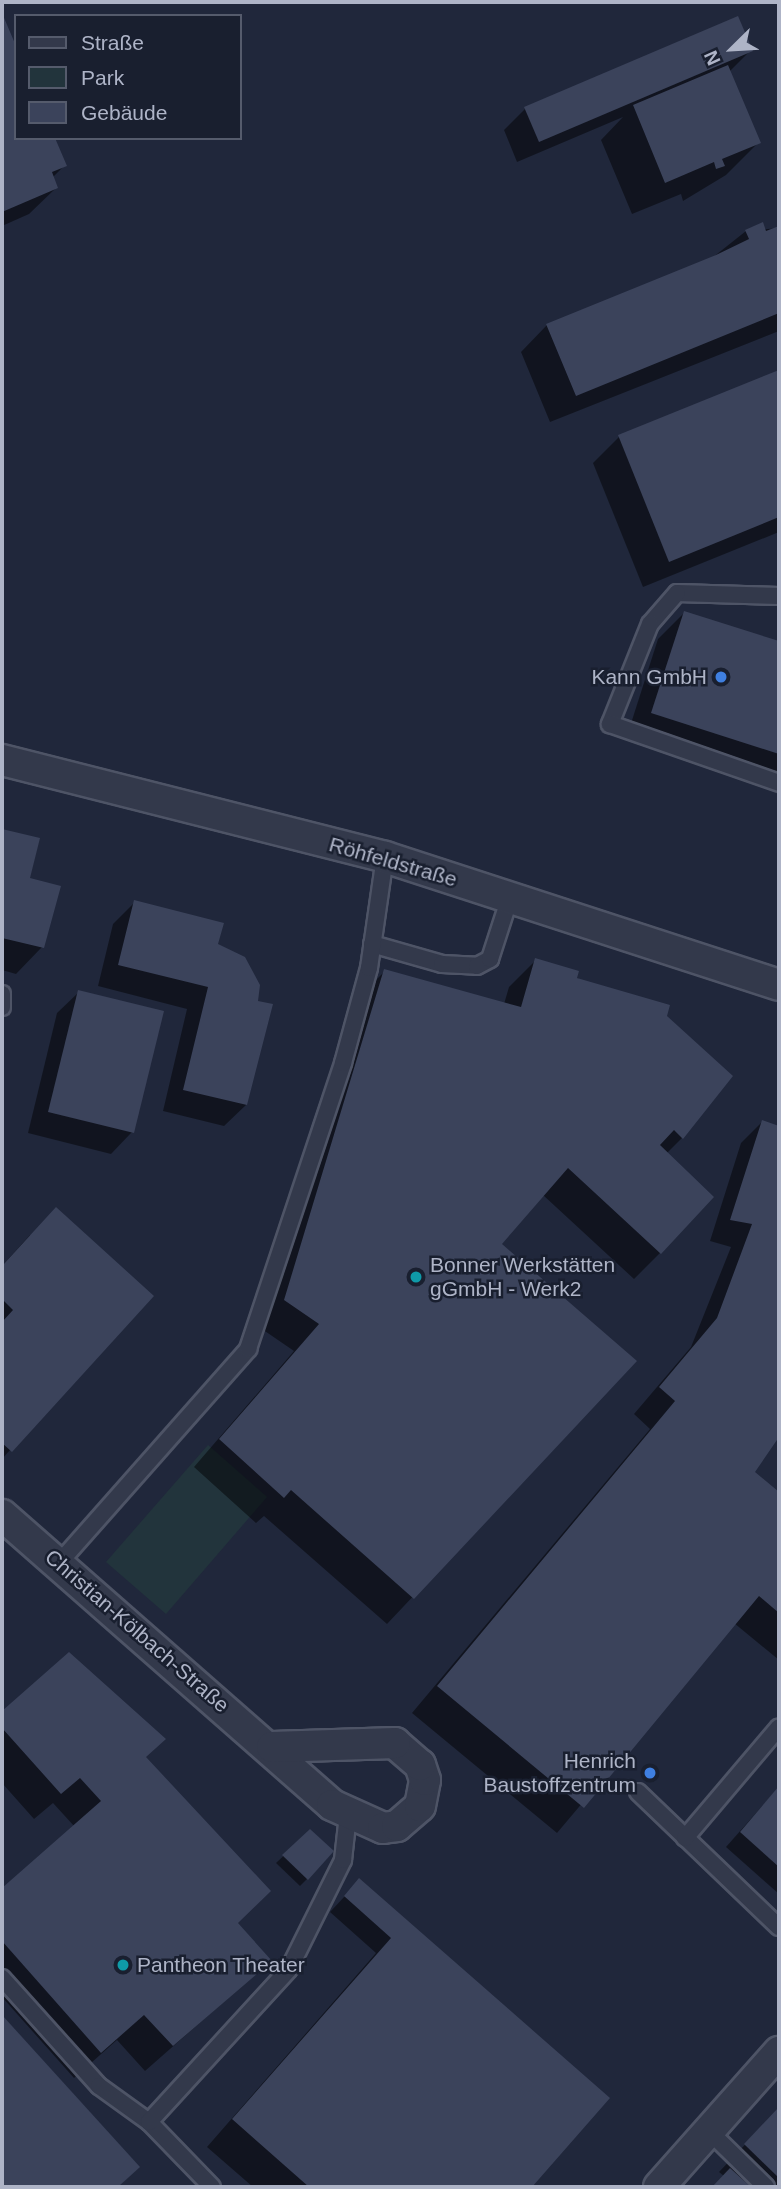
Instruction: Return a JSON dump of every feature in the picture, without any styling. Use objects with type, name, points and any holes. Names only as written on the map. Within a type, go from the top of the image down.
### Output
[{"type":"street","name":"Röhfeldstraße","points":[[2,760],[385,857],[779,985]]},
{"type":"street","name":"Christian-Kölbach-Straße","points":[[2,1515],[272,1746],[348,1815],[383,1828],[411,1818],[425,1780],[408,1750],[380,1741],[272,1746]]},
{"type":"street","points":[[659,2187],[779,2052]]},
{"type":"lane","points":[[779,596],[677,593],[650,624],[611,724],[779,783]]},
{"type":"lane","points":[[59,1563],[248,1349],[343,1063],[372,944],[385,857]]},
{"type":"lane","points":[[372,944],[442,964],[477,966],[490,959],[510,897]]},
{"type":"lane","points":[[2,994],[2,1007]]},
{"type":"lane","points":[[685,1838],[779,1727]]},
{"type":"lane","points":[[638,1792],[779,1927]]},
{"type":"lane","points":[[149,2122],[289,1969],[343,1860],[348,1815]]},
{"type":"lane","points":[[2,1978],[99,2087],[149,2122],[212,2187]]},
{"type":"lane","points":[[709,2132],[766,2187]]},
{"type":"green space","points":[[208,1445],[267,1497],[166,1614],[106,1562]]},
{"type":"building","points":[[2,13],[14,41],[14,140],[56,140],[67,166],[52,172],[58,188],[2,212]]},
{"type":"building","points":[[738,16],[753,51],[539,142],[524,107]]},
{"type":"building","points":[[728,65],[761,143],[722,159],[725,166],[716,169],[714,162],[665,183],[633,105]]},
{"type":"building","points":[[763,222],[766,231],[779,226],[779,313],[576,396],[546,324],[716,255],[749,239],[745,230]]},
{"type":"building","points":[[779,370],[779,517],[669,562],[618,435]]},
{"type":"building","name":"Kann GmbH","points":[[684,611],[779,641],[779,754],[651,713]]},
{"type":"building","points":[[2,829],[40,838],[30,878],[61,886],[44,948],[2,938]]},
{"type":"building","points":[[134,900],[224,923],[218,944],[245,957],[260,985],[258,1001],[273,1004],[247,1105],[183,1090],[208,987],[118,965]]},
{"type":"building","name":"Bonner Werkstätten gGmbH - Werk2","points":[[535,958],[579,971],[577,978],[670,1005],[667,1016],[733,1076],[683,1139],[674,1130],[660,1145],[714,1197],[661,1254],[568,1168],[502,1244],[637,1361],[414,1599],[291,1490],[284,1498],[219,1439],[319,1324],[284,1300],[384,969],[521,1007]]},
{"type":"building","points":[[78,990],[164,1011],[134,1133],[48,1112]]},
{"type":"building","points":[[762,1120],[779,1126],[779,1437],[755,1472],[779,1492],[779,1613],[759,1596],[584,1808],[437,1686],[675,1401],[659,1387],[717,1318],[752,1224],[730,1220]]},
{"type":"building","points":[[56,1207],[154,1296],[12,1452],[2,1443],[2,1322],[13,1310],[2,1299],[2,1266]]},
{"type":"building","points":[[69,1652],[166,1739],[146,1757],[271,1891],[238,1923],[272,1961],[173,2046],[144,2015],[101,2053],[2,1941],[2,1888],[101,1801],[80,1778],[61,1794],[2,1728],[2,1711]]},
{"type":"building","points":[[779,1786],[779,1867],[740,1832]]},
{"type":"building","points":[[310,1829],[334,1851],[308,1880],[282,1855]]},
{"type":"building","points":[[359,1878],[610,2098],[532,2187],[309,2187],[232,2119],[391,1938],[344,1896]]},
{"type":"building","points":[[2,2015],[140,2167],[118,2187],[2,2187]]},
{"type":"building","points":[[779,2107],[779,2178],[744,2144]]},
{"type":"building","points":[[730,2168],[751,2187],[712,2187]]},
{"type":"place","name":"Kann GmbH","points":[[721,677]]},
{"type":"place","name":"Bonner Werkstätten gGmbH - Werk2","points":[[416,1277]]},
{"type":"place","name":"Henrich Baustoffzentrum","points":[[650,1773]]},
{"type":"place","name":"Pantheon Theater","points":[[123,1965]]}]
